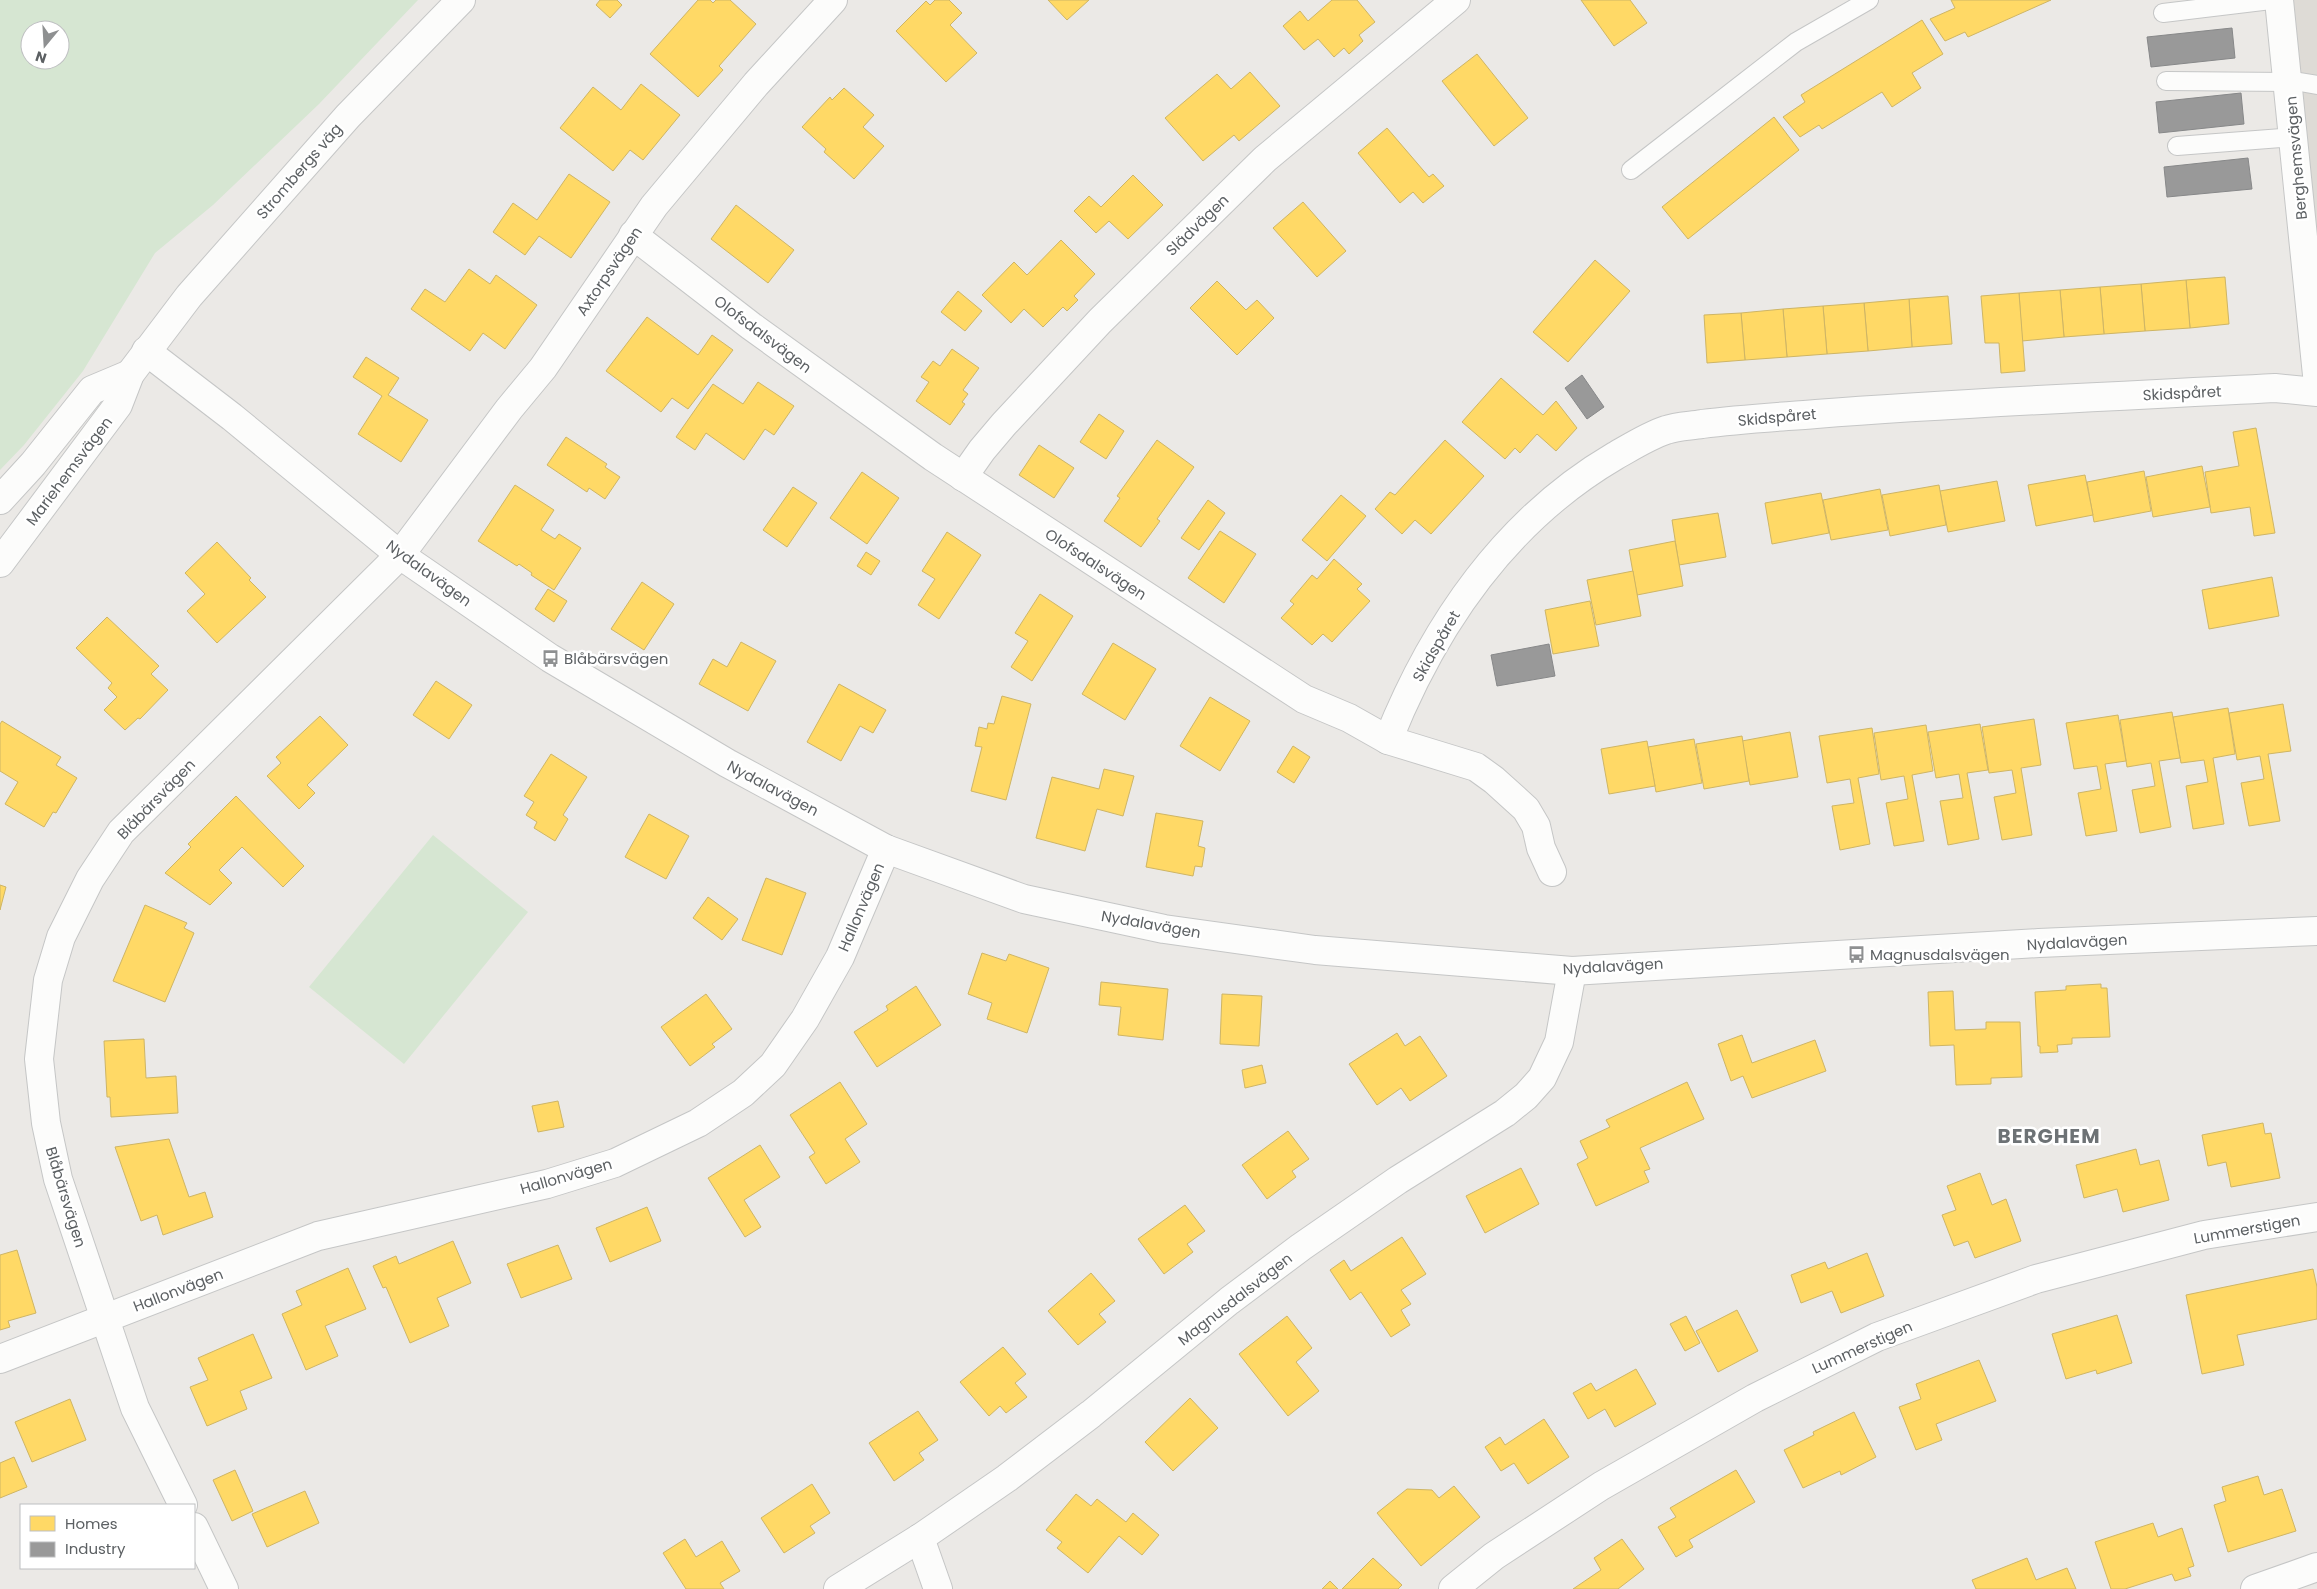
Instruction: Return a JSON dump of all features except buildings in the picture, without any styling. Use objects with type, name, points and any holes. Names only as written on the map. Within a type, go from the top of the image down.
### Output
[{"type":"street","name":"Strombergs väg","points":[[146,351],[189,296],[348,116],[461,0]]},
{"type":"street","name":"Axtorpsvägen","points":[[400,555],[503,416],[543,368],[654,206],[708,139],[833,0]]},
{"type":"street","name":"Slädvägen","points":[[964,477],[982,450],[1004,424],[1100,321],[1265,159],[1456,0]]},
{"type":"street","name":"Berghemsvägen","points":[[2279,0],[2289,83],[2317,375]]},
{"type":"street","name":"Olofsdalsvägen","points":[[633,235],[774,344],[964,477],[1304,699],[1348,718],[1388,740],[1476,767],[1494,780],[1526,809],[1536,826],[1541,848],[1552,872]]},
{"type":"street","name":"Mariehemsvägen","points":[[0,563],[118,405],[130,374],[146,351]]},
{"type":"street","name":"Nydalavägen","points":[[146,351],[232,416],[400,555],[550,658],[727,763],[886,849],[1024,898],[1164,929],[1315,950],[1572,971],[2020,944],[2317,931]]},
{"type":"street","name":"Mariehemsvägen","points":[[0,500],[33,464],[92,390],[130,374]]},
{"type":"street","name":"Skidspåret","points":[[1388,740],[1404,701],[1440,634],[1487,566],[1508,540],[1564,489],[1640,442],[1668,429],[1714,422],[1906,408],[2276,388],[2317,392]]},
{"type":"street","name":"Blåbärsvägen","points":[[183,1504],[135,1408],[58,1179],[46,1122],[39,1059],[48,980],[61,937],[90,879],[121,832],[400,555]]},
{"type":"street","name":"Hallonvägen","points":[[0,1359],[318,1236],[547,1184],[615,1163],[698,1123],[743,1094],[773,1065],[805,1019],[840,957],[886,849]]},
{"type":"street","name":"Magnusdalsvägen","points":[[838,1589],[920,1538],[1007,1478],[1229,1301],[1301,1247],[1398,1180],[1505,1113],[1526,1096],[1542,1078],[1558,1042],[1572,971]]},
{"type":"street","name":"Lummerstigen","points":[[1453,1589],[1494,1556],[1601,1486],[1755,1398],[1876,1337],[2036,1278],[2204,1235],[2317,1217]]},
{"type":"street","points":[[195,1529],[224,1589]]},
{"type":"street","points":[[920,1538],[938,1589]]},
{"type":"street","points":[[2255,1589],[2317,1567]]},
{"type":"lane","points":[[1631,170],[1796,42],[1869,0]]},
{"type":"lane","points":[[2163,13],[2271,0]]},
{"type":"lane","points":[[2166,81],[2300,82],[2317,85]]},
{"type":"lane","points":[[2177,146],[2294,137]]},
{"type":"shaded area","points":[[2279,0],[2317,0],[2317,375]]},
{"type":"green space","points":[[0,0],[418,0],[319,104],[213,205],[155,253],[83,371],[24,445],[0,470]]},
{"type":"green space","points":[[433,835],[528,912],[404,1064],[309,987]]},
{"type":"place","name":"Blåbärsvägen","points":[[550,658]]},
{"type":"place","name":"Magnusdalsvägen","points":[[1856,954]]},
{"type":"district","name":"BERGHEM","points":[[2049,1136]]}]
